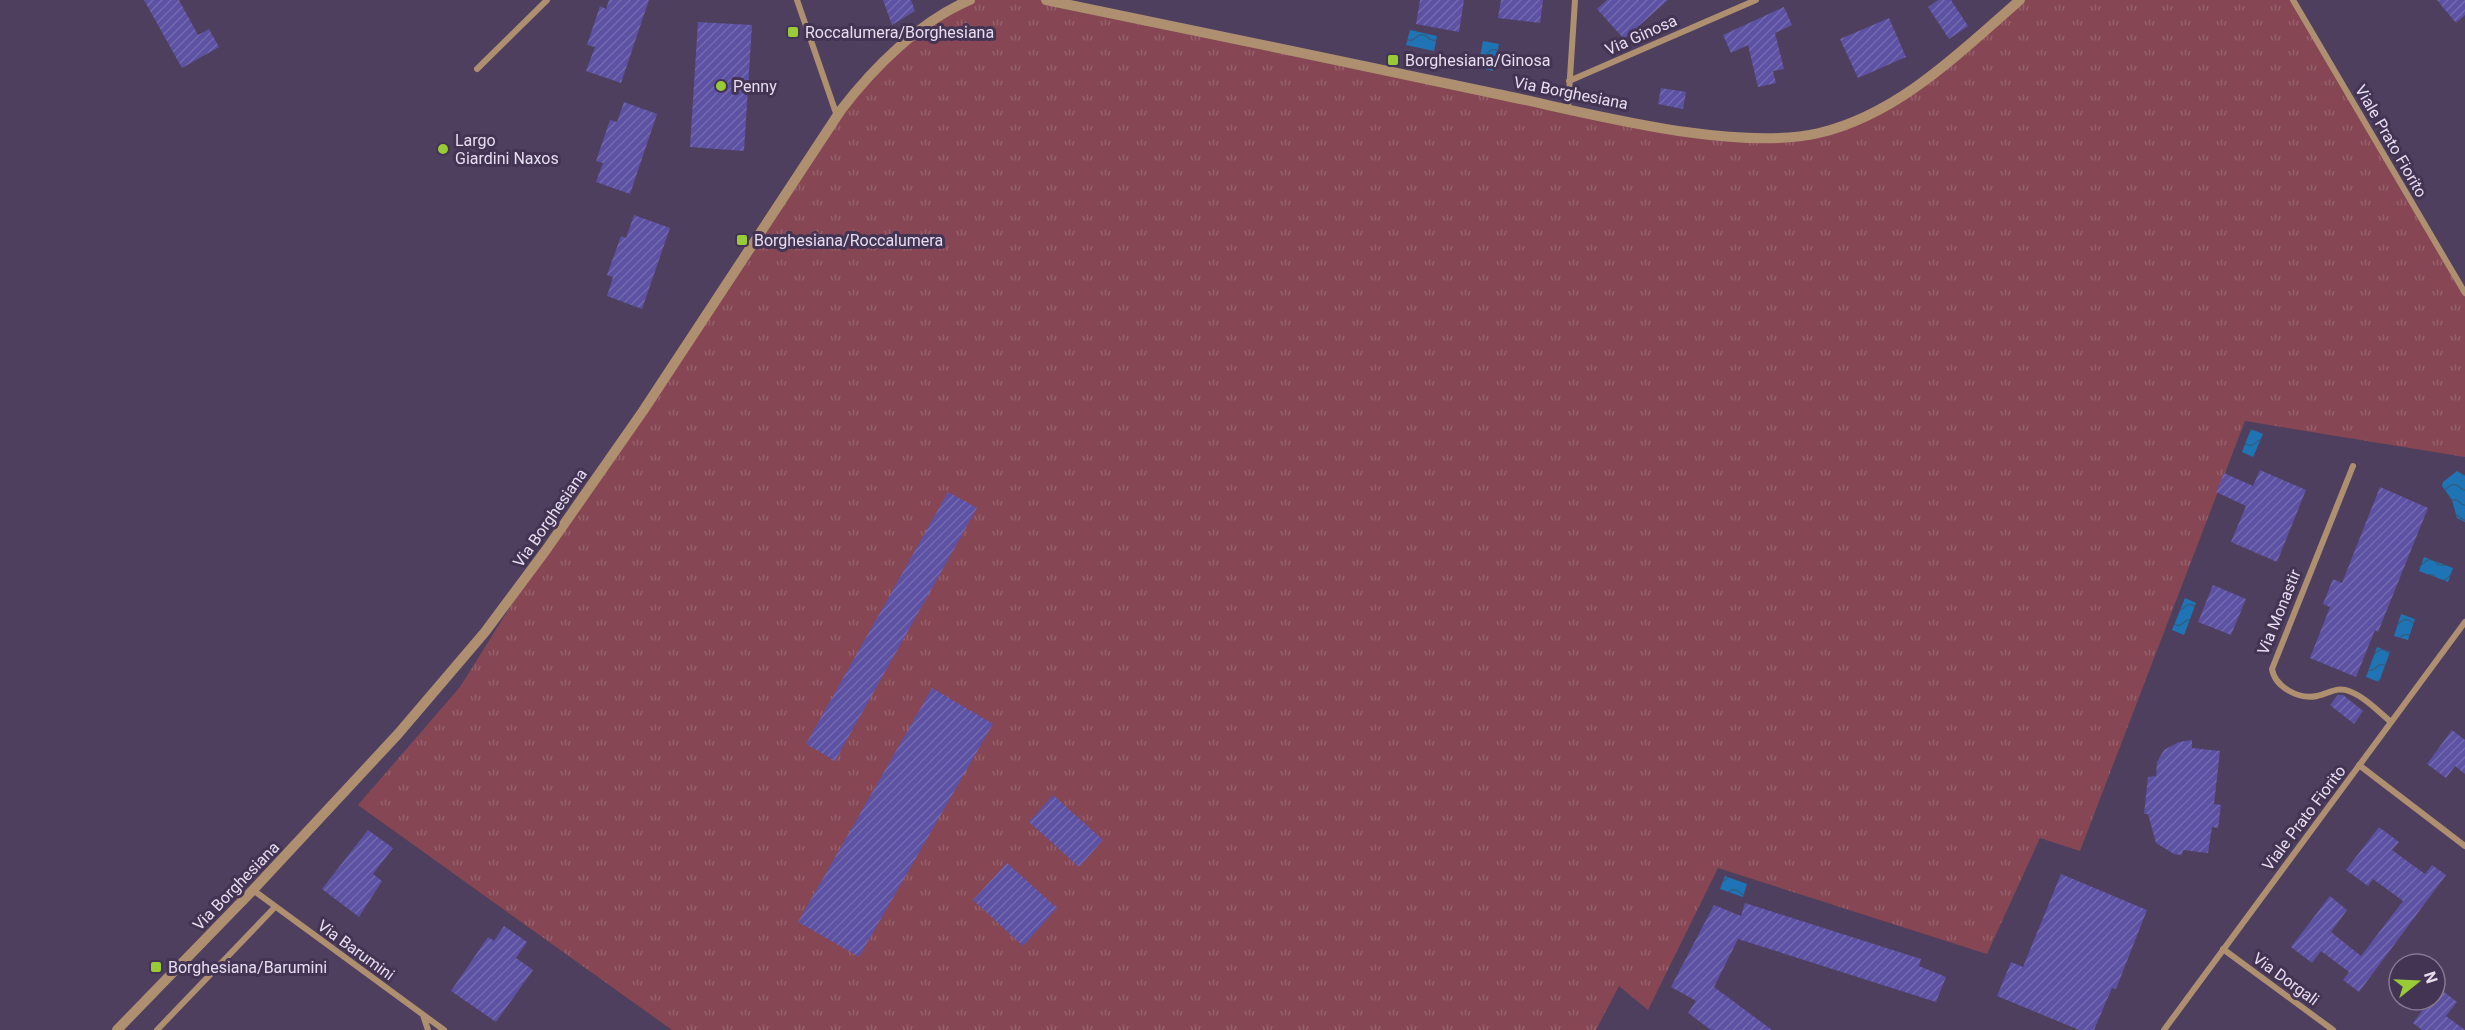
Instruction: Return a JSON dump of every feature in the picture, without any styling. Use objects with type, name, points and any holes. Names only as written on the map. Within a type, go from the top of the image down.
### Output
[{"type":"street","points":[[477,69],[547,0]]},
{"type":"street","points":[[797,0],[837,116]]},
{"type":"street","name":"Via Borghesiana","points":[[117,1030],[253,890],[430,699],[496,617],[643,411],[837,116],[866,81],[899,49],[940,16],[970,0]]},
{"type":"street","name":"Via Borghesiana","points":[[1046,0],[1667,127],[1733,136],[1784,137],[1821,132],[1869,115],[1911,90],[2020,0]]},
{"type":"street","points":[[1568,108],[1575,0]]},
{"type":"street","name":"Via Ginosa","points":[[1569,81],[1756,0]]},
{"type":"street","name":"Viale Prato Fiorito","points":[[2293,1],[2465,293]]},
{"type":"street","name":"Via Monastir","points":[[2353,466],[2272,669],[2279,683],[2291,692],[2310,696],[2339,689],[2350,691],[2391,722]]},
{"type":"street","name":"Viale Prato Fiorito","points":[[2164,1030],[2465,622]]},
{"type":"street","points":[[2360,765],[2465,846]]},
{"type":"street","name":"Via Barumini","points":[[253,890],[444,1030]]},
{"type":"street","points":[[157,1030],[275,907]]},
{"type":"street","name":"Via Dorgali","points":[[2223,949],[2332,1030]]},
{"type":"street","points":[[422,1015],[428,1030]]},
{"type":"green space","points":[[970,0],[1046,0],[1667,127],[1762,138],[1837,128],[1884,107],[2020,0],[2293,0],[2465,293],[2465,457],[2245,421],[2080,851],[2040,838],[1987,954],[1718,868],[1648,1010],[1619,986],[1596,1030],[672,1030],[358,805],[460,687],[546,550],[841,110],[891,56]]},
{"type":"water","points":[[1410,30],[1437,36],[1434,51],[1406,45]]},
{"type":"water","points":[[1483,41],[1499,44],[1493,71],[1478,67]]},
{"type":"water","points":[[2251,429],[2263,434],[2253,457],[2242,452]]},
{"type":"water","points":[[2457,471],[2465,475],[2465,522],[2457,518],[2452,500],[2442,486],[2443,482]]},
{"type":"water","points":[[2424,557],[2453,568],[2448,582],[2419,571]]},
{"type":"water","points":[[2185,598],[2196,603],[2184,635],[2172,630]]},
{"type":"water","points":[[2401,614],[2415,619],[2408,640],[2394,636]]},
{"type":"water","points":[[2377,647],[2390,652],[2379,682],[2366,677]]},
{"type":"water","points":[[1725,876],[1747,884],[1743,897],[1720,889]]},
{"type":"building","points":[[144,0],[179,0],[198,35],[209,29],[219,47],[182,68]]},
{"type":"building","points":[[609,0],[649,0],[621,83],[586,71],[595,47],[587,45],[600,6],[606,9]]},
{"type":"building","points":[[883,0],[911,0],[915,11],[892,25]]},
{"type":"building","points":[[1420,0],[1464,0],[1459,32],[1416,24]]},
{"type":"building","points":[[1501,0],[1543,0],[1540,23],[1498,18]]},
{"type":"building","points":[[1607,0],[1668,0],[1624,39],[1597,9]]},
{"type":"building","points":[[1938,0],[1951,0],[1968,26],[1949,39],[1928,7]]},
{"type":"building","points":[[2437,0],[2465,0],[2465,15],[2456,23]]},
{"type":"building","points":[[1784,7],[1792,25],[1775,33],[1784,69],[1773,71],[1776,83],[1758,87],[1748,45],[1731,53],[1723,35]]},
{"type":"building","points":[[1889,18],[1906,57],[1858,78],[1840,39]]},
{"type":"building","name":"Penny","points":[[698,22],[752,25],[744,151],[690,147]]},
{"type":"building","points":[[1661,88],[1686,92],[1683,109],[1658,104]]},
{"type":"building","points":[[624,102],[657,114],[630,194],[596,182],[603,163],[596,161],[610,120],[617,122]]},
{"type":"building","points":[[634,215],[670,228],[642,309],[607,296],[613,277],[607,275],[621,236],[626,238]]},
{"type":"building","points":[[2260,470],[2306,490],[2277,562],[2231,542],[2246,506],[2216,492],[2224,473],[2253,486]]},
{"type":"building","points":[[2380,487],[2428,508],[2378,632],[2375,630],[2356,677],[2310,658],[2330,607],[2323,604],[2333,579],[2342,583]]},
{"type":"building","points":[[948,492],[977,508],[835,761],[806,744]]},
{"type":"building","points":[[2213,585],[2246,599],[2231,635],[2198,622]]},
{"type":"building","points":[[932,688],[993,724],[859,957],[798,922]]},
{"type":"building","points":[[2338,695],[2343,695],[2363,711],[2354,724],[2330,705]]},
{"type":"building","points":[[2452,730],[2465,740],[2465,774],[2455,766],[2446,778],[2427,764]]},
{"type":"building","points":[[2192,740],[2192,748],[2220,751],[2214,804],[2221,805],[2218,828],[2212,827],[2208,853],[2183,850],[2182,855],[2174,854],[2156,843],[2148,814],[2144,814],[2148,777],[2156,776],[2157,762],[2164,750],[2179,742]]},
{"type":"building","points":[[1053,795],[1103,840],[1079,867],[1029,822]]},
{"type":"building","points":[[2379,827],[2399,842],[2392,850],[2425,874],[2432,865],[2446,875],[2359,992],[2343,980],[2349,972],[2321,951],[2312,963],[2291,947],[2330,896],[2347,910],[2331,932],[2361,956],[2403,901],[2373,879],[2368,886],[2346,870]]},
{"type":"building","points":[[368,830],[393,848],[373,874],[382,881],[359,917],[322,889]]},
{"type":"building","points":[[1007,863],[1057,908],[1023,946],[973,900]]},
{"type":"building","points":[[2061,874],[2147,910],[2116,989],[2112,988],[2094,1030],[2079,1030],[1997,996],[2011,962],[2023,967]]},
{"type":"building","points":[[1745,903],[1921,959],[1919,966],[1946,977],[1936,1002],[1738,939],[1714,987],[1772,1030],[1711,1030],[1688,1013],[1696,1001],[1671,987],[1714,905],[1741,916]]},
{"type":"building","points":[[504,926],[527,942],[516,958],[533,970],[496,1022],[451,991],[488,937],[494,941]]},
{"type":"building","points":[[2447,994],[2457,1002],[2446,1016],[2465,1030],[2422,1030],[2413,1023],[2421,1012],[2447,1012]]},
{"type":"place","name":"Roccalumera/Borghesiana","points":[[793,32]]},
{"type":"place","name":"Borghesiana/Ginosa","points":[[1393,60]]},
{"type":"place","name":"Penny","points":[[721,86]]},
{"type":"place","name":"Largo Giardini Naxos","points":[[443,149]]},
{"type":"place","name":"Borghesiana/Roccalumera","points":[[742,240]]},
{"type":"place","name":"Borghesiana/Barumini","points":[[156,967]]}]
